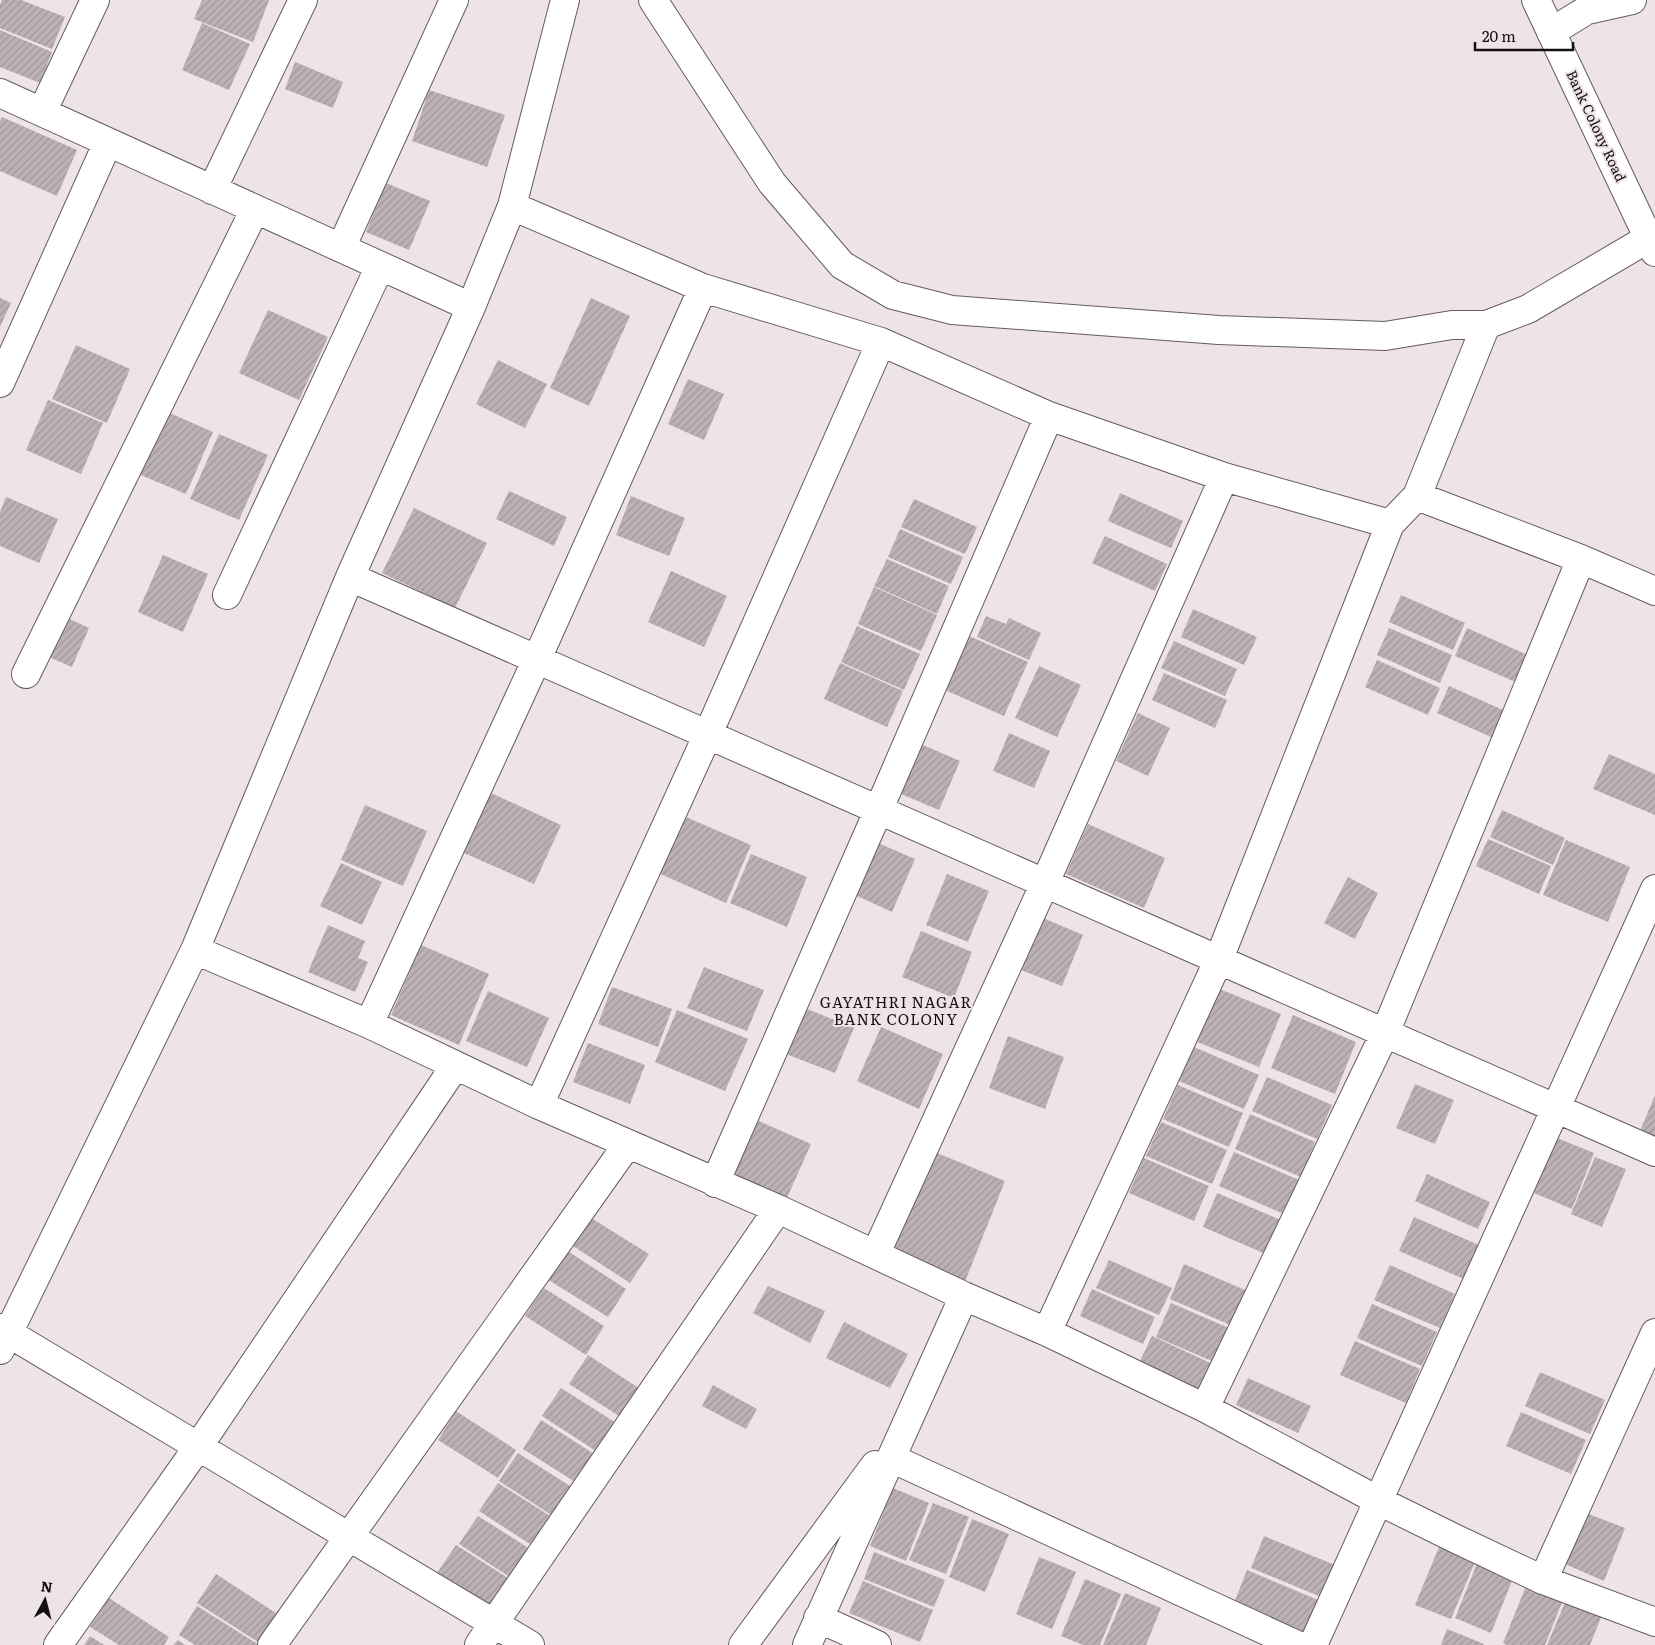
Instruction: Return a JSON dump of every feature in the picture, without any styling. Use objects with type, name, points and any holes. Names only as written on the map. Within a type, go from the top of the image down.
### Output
[{"type":"street","points":[[42,112],[95,0]]},
{"type":"street","points":[[212,190],[303,0]]},
{"type":"street","points":[[341,248],[454,0]]},
{"type":"street","points":[[530,1645],[486,1634],[349,1537],[198,1447],[3,1337],[195,950],[350,576],[471,308],[512,206],[564,0]]},
{"type":"street","points":[[653,0],[772,183],[842,265],[893,295],[952,310],[1219,330],[1384,336],[1452,324],[1486,325],[1528,309],[1653,244]]},
{"type":"street","name":"Bank Colony Road","points":[[1536,0],[1653,244]]},
{"type":"street","points":[[1551,32],[1587,10],[1632,0]]},
{"type":"street","points":[[0,93],[471,308]]},
{"type":"street","points":[[0,384],[108,142]]},
{"type":"street","points":[[512,206],[703,288],[881,342],[1049,416],[1224,477],[1390,524]]},
{"type":"street","points":[[26,674],[256,209]]},
{"type":"street","points":[[227,595],[380,266]]},
{"type":"street","points":[[369,1024],[537,659],[703,288]]},
{"type":"street","points":[[1046,1332],[1219,959],[1390,524],[1417,496],[1486,325]]},
{"type":"street","points":[[539,1106],[708,734],[881,342]]},
{"type":"street","points":[[715,1182],[879,810],[1049,416]]},
{"type":"street","points":[[876,1254],[1045,883],[1224,477]]},
{"type":"street","points":[[1417,496],[1581,559],[1655,591]]},
{"type":"street","points":[[1205,1408],[1385,1033],[1581,559]]},
{"type":"street","points":[[350,576],[1655,1152]]},
{"type":"street","points":[[1313,1645],[1655,889]]},
{"type":"street","points":[[195,950],[369,1024],[539,1106],[778,1209],[1046,1332],[1205,1408],[1379,1501],[1543,1580],[1655,1622]]},
{"type":"street","points":[[58,1645],[198,1447],[455,1066]]},
{"type":"street","points":[[272,1645],[627,1145]]},
{"type":"street","points":[[486,1634],[778,1209]]},
{"type":"street","points":[[807,1645],[964,1296]]},
{"type":"street","points":[[1543,1580],[1655,1333]]},
{"type":"street","points":[[743,1645],[908,1419]]},
{"type":"street","points":[[891,1458],[1297,1645]]},
{"type":"street","points":[[818,1618],[876,1645]]},
{"type":"building","points":[[2,0],[21,0],[65,17],[52,49],[0,28],[0,5]]},
{"type":"building","points":[[202,0],[269,0],[253,42],[194,19]]},
{"type":"building","points":[[202,23],[250,44],[229,90],[182,70]]},
{"type":"building","points":[[0,30],[52,52],[40,83],[0,67]]},
{"type":"building","points":[[295,62],[343,82],[333,108],[285,89]]},
{"type":"building","points":[[429,90],[505,115],[487,167],[412,141]]},
{"type":"building","points":[[2,117],[77,150],[57,196],[0,171],[0,121]]},
{"type":"building","points":[[386,183],[430,201],[409,250],[366,232]]},
{"type":"building","points":[[0,298],[11,303],[0,327]]},
{"type":"building","points":[[591,298],[630,316],[589,406],[550,388]]},
{"type":"building","points":[[268,310],[328,337],[299,400],[239,373]]},
{"type":"building","points":[[76,345],[130,369],[107,423],[52,399]]},
{"type":"building","points":[[498,360],[547,384],[525,428],[476,404]]},
{"type":"building","points":[[688,379],[724,394],[704,440],[668,424]]},
{"type":"building","points":[[48,400],[103,423],[81,474],[26,450]]},
{"type":"building","points":[[163,410],[213,432],[186,494],[136,473]]},
{"type":"building","points":[[219,434],[268,455],[239,520],[190,499]]},
{"type":"building","points":[[509,491],[567,517],[554,546],[496,519]]},
{"type":"building","points":[[1120,493],[1183,521],[1171,548],[1108,521]]},
{"type":"building","points":[[631,496],[685,518],[669,556],[616,535]]},
{"type":"building","points":[[6,497],[58,519],[39,563],[0,546],[0,512]]},
{"type":"building","points":[[914,499],[977,527],[965,554],[901,527]]},
{"type":"building","points":[[414,508],[487,543],[455,608],[382,573]]},
{"type":"building","points":[[900,529],[963,557],[951,584],[888,557]]},
{"type":"building","points":[[1105,536],[1167,564],[1155,591],[1092,563]]},
{"type":"building","points":[[163,555],[208,574],[183,632],[138,612]]},
{"type":"building","points":[[887,559],[949,586],[937,614],[874,586]]},
{"type":"building","points":[[671,571],[727,596],[704,647],[648,622]]},
{"type":"building","points":[[874,587],[937,615],[921,651],[858,624]]},
{"type":"building","points":[[1401,595],[1465,623],[1453,650],[1389,622]]},
{"type":"building","points":[[1193,609],[1257,637],[1244,665],[1181,637]]},
{"type":"building","points":[[61,615],[89,628],[72,667],[44,655]]},
{"type":"building","points":[[986,616],[1006,624],[1009,618],[1041,633],[1029,660],[977,637]]},
{"type":"building","points":[[857,626],[920,654],[904,690],[841,662]]},
{"type":"building","points":[[1389,628],[1452,655],[1440,683],[1377,655]]},
{"type":"building","points":[[1467,628],[1530,656],[1518,683],[1455,656]]},
{"type":"building","points":[[969,636],[1028,662],[1004,716],[945,690]]},
{"type":"building","points":[[1174,641],[1237,669],[1225,696],[1161,668]]},
{"type":"building","points":[[1377,660],[1440,688],[1428,715],[1365,687]]},
{"type":"building","points":[[840,663],[903,691],[887,727],[824,699]]},
{"type":"building","points":[[1039,666],[1081,685],[1057,737],[1015,718]]},
{"type":"building","points":[[1164,673],[1227,700],[1215,728],[1152,700]]},
{"type":"building","points":[[1449,686],[1512,714],[1500,741],[1437,713]]},
{"type":"building","points":[[1138,713],[1170,728],[1148,776],[1116,761]]},
{"type":"building","points":[[1009,733],[1050,751],[1034,788],[993,771]]},
{"type":"building","points":[[923,745],[960,761],[939,810],[901,794]]},
{"type":"building","points":[[1609,754],[1655,774],[1655,815],[1593,789]]},
{"type":"building","points":[[491,793],[561,825],[534,884],[464,853]]},
{"type":"building","points":[[365,805],[427,831],[403,886],[341,860]]},
{"type":"building","points":[[1502,810],[1565,838],[1553,865],[1490,837]]},
{"type":"building","points":[[681,815],[751,845],[726,903],[656,872]]},
{"type":"building","points":[[1088,824],[1165,858],[1144,908],[1066,874]]},
{"type":"building","points":[[1488,839],[1551,866],[1539,894],[1476,866]]},
{"type":"building","points":[[1566,840],[1630,867],[1608,922],[1543,895]]},
{"type":"building","points":[[876,842],[915,859],[892,912],[853,894]]},
{"type":"building","points":[[751,854],[807,877],[787,927],[730,903]]},
{"type":"building","points":[[341,863],[382,882],[362,925],[320,906]]},
{"type":"building","points":[[947,874],[989,891],[968,942],[926,925]]},
{"type":"building","points":[[1348,877],[1378,893],[1355,939],[1324,923]]},
{"type":"building","points":[[1043,918],[1083,935],[1062,986],[1021,970]]},
{"type":"building","points":[[328,925],[365,941],[358,958],[368,962],[355,992],[308,972]]},
{"type":"building","points":[[921,931],[972,952],[954,998],[902,977]]},
{"type":"building","points":[[421,945],[489,974],[459,1045],[391,1015]]},
{"type":"building","points":[[704,967],[764,990],[747,1031],[687,1008]]},
{"type":"building","points":[[612,987],[672,1009],[658,1047],[598,1024]]},
{"type":"building","points":[[1217,988],[1281,1014],[1259,1067],[1195,1041]]},
{"type":"building","points":[[488,991],[549,1018],[527,1067],[466,1041]]},
{"type":"building","points":[[805,1008],[854,1028],[835,1073],[786,1054]]},
{"type":"building","points":[[677,1010],[748,1039],[725,1091],[655,1062]]},
{"type":"building","points":[[1293,1015],[1356,1042],[1335,1094],[1271,1068]]},
{"type":"building","points":[[881,1027],[943,1054],[919,1109],[857,1081]]},
{"type":"building","points":[[1008,1036],[1064,1057],[1045,1109],[989,1088]]},
{"type":"building","points":[[588,1043],[645,1065],[630,1104],[573,1082]]},
{"type":"building","points":[[1194,1047],[1259,1075],[1244,1109],[1179,1081]]},
{"type":"building","points":[[1267,1077],[1332,1105],[1317,1139],[1252,1111]]},
{"type":"building","points":[[1415,1084],[1454,1100],[1435,1144],[1396,1128]]},
{"type":"building","points":[[1178,1085],[1243,1113],[1229,1147],[1163,1119]]},
{"type":"building","points":[[1655,1095],[1655,1138],[1640,1131]]},
{"type":"building","points":[[1250,1114],[1315,1142],[1301,1177],[1235,1149]]},
{"type":"building","points":[[752,1118],[811,1144],[786,1200],[727,1174]]},
{"type":"building","points":[[1161,1122],[1227,1150],[1212,1184],[1146,1156]]},
{"type":"building","points":[[1557,1138],[1594,1153],[1572,1209],[1534,1193]]},
{"type":"building","points":[[930,1150],[1005,1181],[964,1284],[887,1253]]},
{"type":"building","points":[[1234,1152],[1299,1180],[1284,1214],[1219,1186]]},
{"type":"building","points":[[1595,1157],[1626,1169],[1602,1227],[1571,1214]]},
{"type":"building","points":[[1144,1158],[1209,1186],[1194,1221],[1129,1193]]},
{"type":"building","points":[[1427,1174],[1490,1202],[1478,1229],[1415,1201]]},
{"type":"building","points":[[1217,1193],[1283,1221],[1268,1255],[1203,1227]]},
{"type":"building","points":[[588,1216],[649,1254],[630,1283],[570,1244]]},
{"type":"building","points":[[1414,1217],[1479,1245],[1464,1279],[1399,1251]]},
{"type":"building","points":[[566,1250],[626,1289],[608,1317],[547,1279]]},
{"type":"building","points":[[1109,1260],[1172,1288],[1159,1315],[1096,1288]]},
{"type":"building","points":[[1184,1264],[1250,1292],[1235,1327],[1170,1299]]},
{"type":"building","points":[[1390,1265],[1455,1294],[1440,1328],[1374,1300]]},
{"type":"building","points":[[768,1286],[825,1311],[810,1343],[753,1313]]},
{"type":"building","points":[[544,1288],[604,1326],[586,1355],[525,1316]]},
{"type":"building","points":[[1092,1289],[1155,1317],[1143,1344],[1080,1316]]},
{"type":"building","points":[[1171,1303],[1236,1331],[1221,1365],[1156,1337]]},
{"type":"building","points":[[1372,1304],[1437,1332],[1422,1366],[1357,1338]]},
{"type":"building","points":[[844,1322],[908,1354],[890,1388],[826,1358]]},
{"type":"building","points":[[1152,1336],[1217,1366],[1202,1397],[1137,1367]]},
{"type":"building","points":[[1355,1341],[1420,1369],[1406,1403],[1340,1375]]},
{"type":"building","points":[[588,1355],[648,1394],[630,1423],[569,1384]]},
{"type":"building","points":[[1540,1372],[1605,1400],[1590,1434],[1525,1406]]},
{"type":"building","points":[[1248,1378],[1311,1406],[1298,1433],[1236,1405]]},
{"type":"building","points":[[713,1385],[757,1409],[746,1429],[702,1406]]},
{"type":"building","points":[[561,1388],[621,1426],[602,1455],[542,1416]]},
{"type":"building","points":[[456,1411],[516,1450],[498,1478],[438,1440]]},
{"type":"building","points":[[1521,1412],[1586,1440],[1571,1474],[1506,1446]]},
{"type":"building","points":[[541,1420],[602,1459],[583,1487],[523,1449]]},
{"type":"building","points":[[518,1453],[578,1491],[559,1520],[499,1481]]},
{"type":"building","points":[[498,1483],[558,1521],[539,1550],[479,1511]]},
{"type":"building","points":[[893,1488],[929,1503],[906,1561],[870,1546]]},
{"type":"building","points":[[933,1503],[969,1517],[946,1574],[909,1560]]},
{"type":"building","points":[[1586,1513],[1625,1528],[1604,1581],[1565,1564]]},
{"type":"building","points":[[478,1516],[538,1554],[519,1583],[459,1544]]},
{"type":"building","points":[[972,1519],[1009,1534],[985,1592],[949,1577]]},
{"type":"building","points":[[1264,1536],[1335,1565],[1321,1597],[1251,1568]]},
{"type":"building","points":[[456,1545],[516,1583],[498,1612],[437,1573]]},
{"type":"building","points":[[1439,1547],[1475,1562],[1451,1619],[1415,1605]]},
{"type":"building","points":[[874,1552],[945,1580],[934,1607],[864,1579]]},
{"type":"building","points":[[1039,1557],[1076,1572],[1052,1629],[1016,1614]]},
{"type":"building","points":[[1478,1561],[1514,1576],[1491,1633],[1455,1618]]},
{"type":"building","points":[[1247,1570],[1318,1600],[1304,1632],[1234,1603]]},
{"type":"building","points":[[216,1574],[276,1613],[258,1642],[197,1603]]},
{"type":"building","points":[[1085,1579],[1121,1594],[1100,1645],[1083,1645],[1061,1636]]},
{"type":"building","points":[[863,1581],[933,1610],[920,1642],[849,1613]]},
{"type":"building","points":[[1526,1586],[1563,1600],[1545,1645],[1507,1645],[1503,1643]]},
{"type":"building","points":[[1125,1593],[1161,1608],[1146,1645],[1103,1645]]},
{"type":"building","points":[[109,1598],[169,1637],[164,1645],[119,1645],[90,1627]]},
{"type":"building","points":[[1566,1600],[1602,1615],[1590,1645],[1547,1645]]},
{"type":"building","points":[[197,1606],[259,1645],[195,1645],[179,1635]]},
{"type":"building","points":[[1447,1629],[1484,1644],[1441,1645]]},
{"type":"building","points":[[90,1636],[104,1645],[84,1645]]},
{"type":"building","points":[[178,1640],[185,1645],[173,1645]]},
{"type":"district","name":"GAYATHRI NAGAR BANK COLONY","points":[[896,1012]]}]
